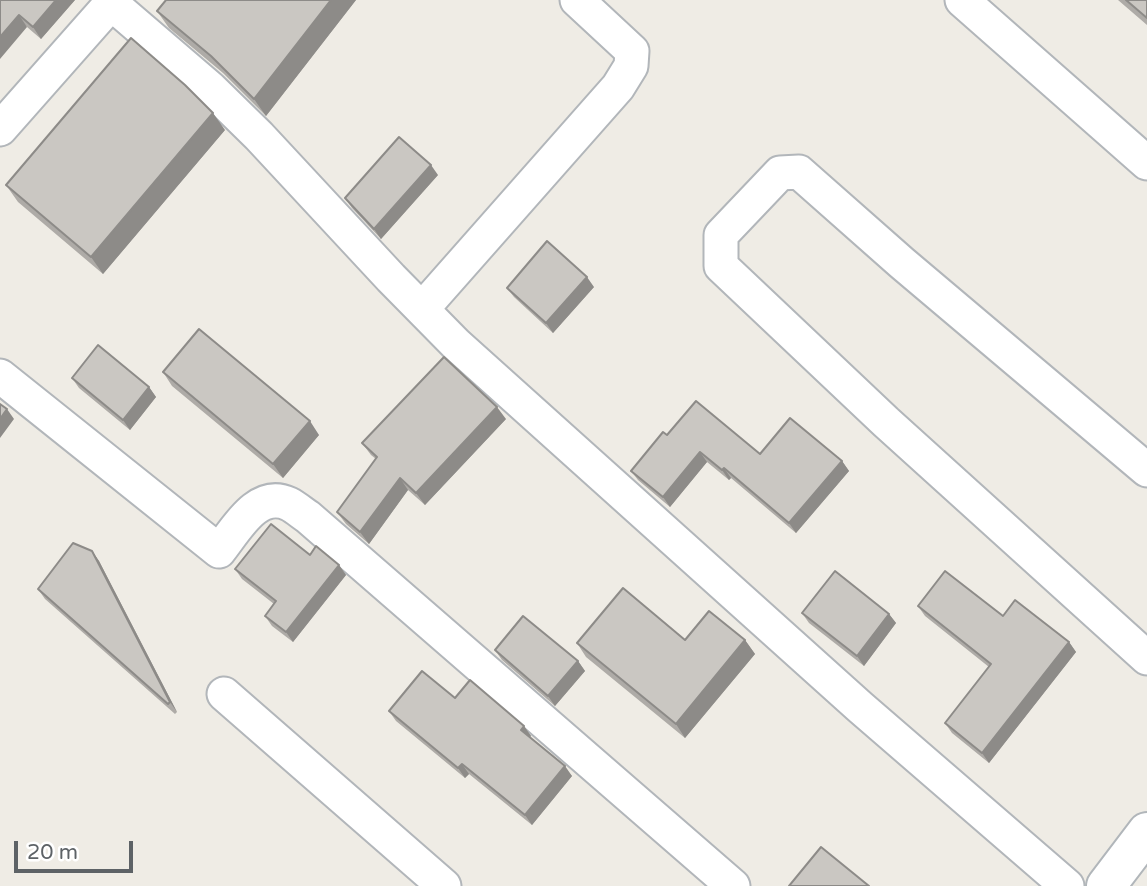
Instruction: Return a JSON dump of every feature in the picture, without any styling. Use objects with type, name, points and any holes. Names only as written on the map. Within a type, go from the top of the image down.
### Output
[{"type":"street","points":[[422,309],[618,87],[631,66],[632,51],[577,0]]},
{"type":"street","points":[[962,0],[1147,163]]},
{"type":"street","points":[[0,129],[113,2],[210,88],[259,136],[465,352],[850,698],[1067,886]]},
{"type":"street","points":[[1147,470],[902,263],[799,172],[780,173],[721,236],[721,266],[887,422],[1147,659]]},
{"type":"street","points":[[0,376],[219,551],[253,508],[271,501],[288,503],[308,517],[733,886]]},
{"type":"street","points":[[224,694],[444,886]]},
{"type":"street","points":[[1106,886],[1147,832]]},
{"type":"building","points":[[0,0],[56,0],[33,27],[19,15],[0,37]]},
{"type":"building","points":[[166,0],[331,0],[254,99],[211,56],[157,11]]},
{"type":"building","points":[[1126,0],[1147,0],[1147,18]]},
{"type":"building","points":[[131,38],[213,113],[91,257],[6,185]]},
{"type":"building","points":[[399,137],[431,165],[374,229],[345,198]]},
{"type":"building","points":[[547,241],[587,277],[546,323],[507,288]]},
{"type":"building","points":[[199,329],[310,421],[273,464],[163,372]]},
{"type":"building","points":[[98,345],[149,387],[123,420],[72,378]]},
{"type":"building","points":[[444,357],[497,407],[416,493],[400,478],[360,532],[337,512],[377,457],[362,443]]},
{"type":"building","points":[[696,401],[760,454],[790,418],[842,461],[789,523],[724,468],[722,470],[700,452],[663,497],[631,471],[663,432],[667,435]]},
{"type":"building","points":[[0,404],[7,409],[0,419]]},
{"type":"building","points":[[271,524],[310,555],[316,546],[339,565],[286,632],[265,616],[276,601],[235,569]]},
{"type":"building","points":[[73,543],[92,551],[170,702],[168,704],[38,589]]},
{"type":"building","points":[[835,571],[889,614],[857,656],[802,613]]},
{"type":"building","points":[[945,571],[1003,616],[1015,600],[1069,642],[982,753],[945,723],[991,664],[918,606]]},
{"type":"building","points":[[623,588],[685,640],[709,611],[745,640],[676,724],[577,643]]},
{"type":"building","points":[[523,616],[578,661],[548,696],[495,650]]},
{"type":"building","points":[[422,671],[455,698],[470,680],[524,726],[521,730],[565,766],[525,815],[462,764],[458,768],[389,711]]},
{"type":"building","points":[[821,847],[869,886],[789,886]]}]
